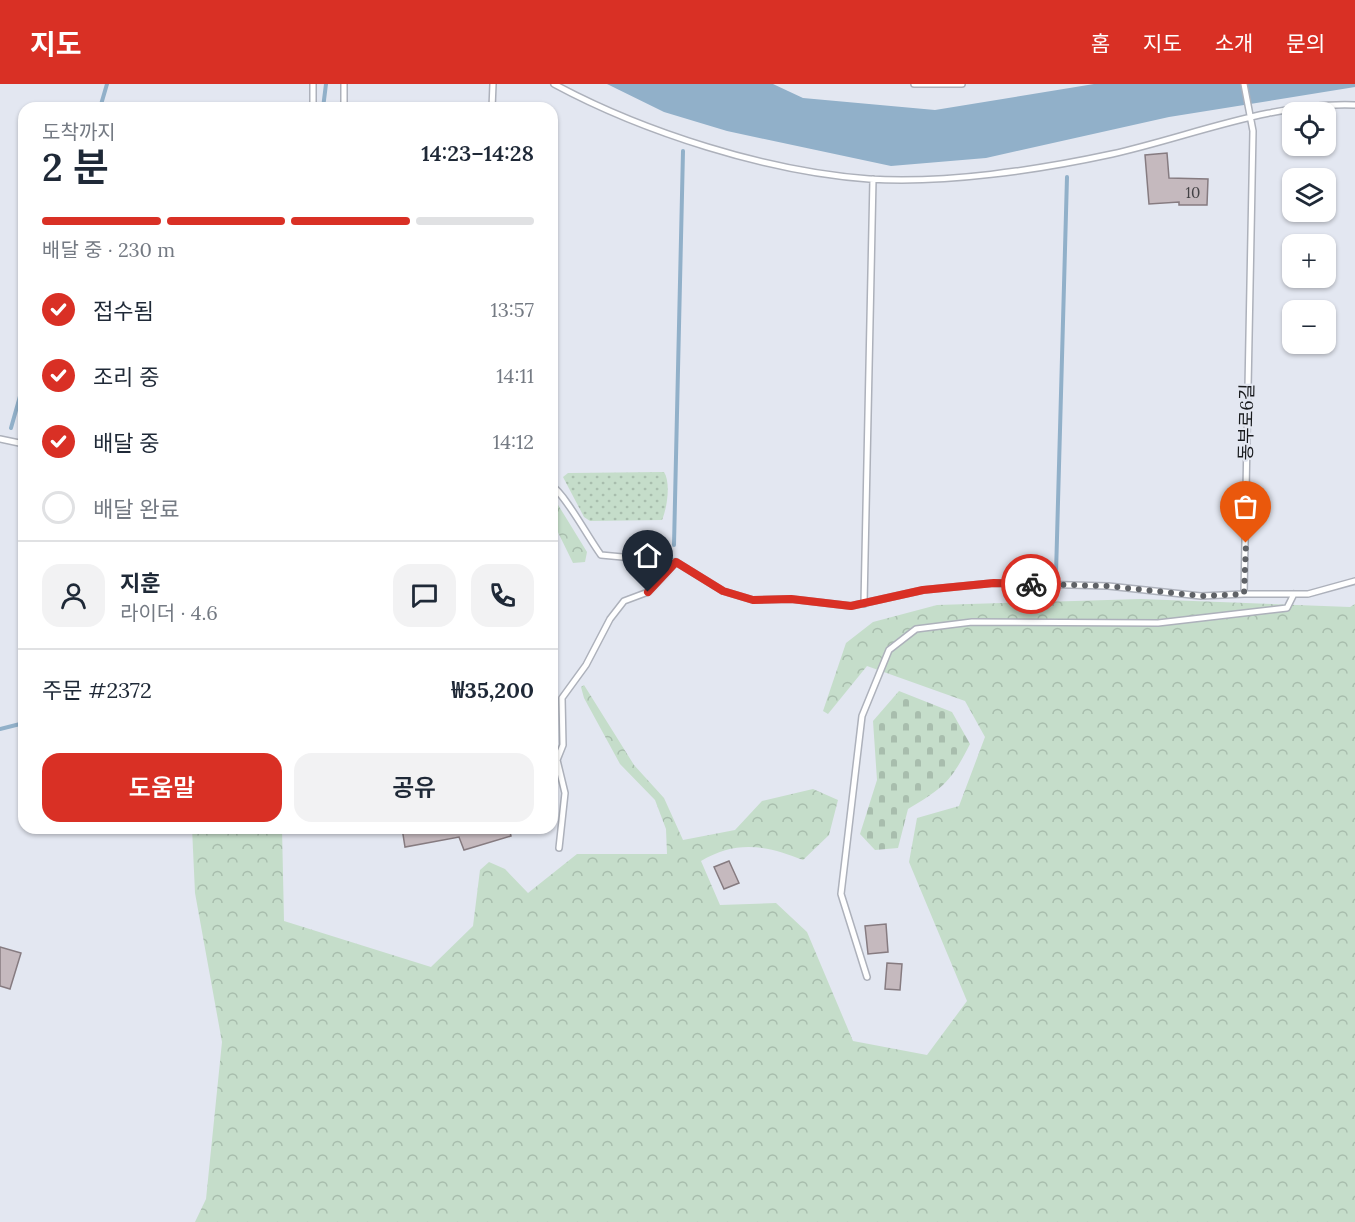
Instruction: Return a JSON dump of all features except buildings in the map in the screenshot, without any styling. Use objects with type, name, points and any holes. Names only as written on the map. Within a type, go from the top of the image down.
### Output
[{"type":"lane","points":[[313,84],[313,102]]},
{"type":"lane","points":[[344,84],[344,102]]},
{"type":"lane","points":[[492,102],[493,84]]},
{"type":"lane","points":[[554,84],[606,108],[698,144],[787,166],[873,179],[954,177],[1066,162],[1113,154],[1251,116],[1355,105]]},
{"type":"lane","points":[[914,84],[962,84]]},
{"type":"lane","name":"동부로6길","points":[[1244,84],[1251,116],[1252,183],[1244,594]]},
{"type":"lane","points":[[864,604],[873,179]]},
{"type":"lane","points":[[0,439],[18,443]]},
{"type":"lane","points":[[558,489],[583,531],[601,555],[676,562],[723,591],[753,600],[791,599],[851,606],[923,590],[994,583],[1108,586],[1201,596],[1308,594],[1355,581]]},
{"type":"lane","points":[[558,758],[563,745],[562,698],[586,665],[610,619],[624,601],[648,592],[676,562]]},
{"type":"lane","points":[[867,977],[841,894],[862,716],[889,650],[916,629],[972,622],[1158,623],[1287,608],[1294,594]]},
{"type":"lane","points":[[558,764],[565,793],[559,848]]},
{"type":"green space","points":[[664,472],[668,496],[662,520],[590,521],[584,517],[563,477],[568,473]]},
{"type":"green space","points":[[558,505],[587,552],[585,562],[573,563],[558,532]]},
{"type":"green space","points":[[1141,599],[1350,607],[1355,604],[1355,1222],[195,1222],[206,1199],[222,1042],[195,893],[192,834],[282,834],[284,921],[431,967],[473,926],[480,870],[489,862],[505,869],[528,893],[577,854],[667,854],[666,829],[655,800],[620,764],[584,698],[581,687],[584,685],[634,765],[664,798],[683,840],[735,830],[762,801],[813,789],[838,800],[829,835],[803,860],[764,848],[751,847],[726,850],[701,861],[720,905],[776,903],[807,932],[853,1041],[927,1055],[967,1001],[909,862],[917,818],[959,806],[985,737],[965,701],[867,666],[828,714],[823,711],[846,643],[873,622],[937,605]]},
{"type":"green space","points":[[899,691],[952,712],[970,744],[958,767],[946,782],[931,795],[908,809],[898,848],[875,850],[860,834],[877,780],[873,721]]},
{"type":"water","points":[[607,84],[773,84],[803,98],[935,110],[1094,84],[1355,84],[1355,87],[1169,117],[986,158],[891,166],[727,131],[664,112]]},
{"type":"waterway","points":[[102,102],[107,84]]},
{"type":"waterway","points":[[324,102],[326,84]]},
{"type":"waterway","points":[[674,545],[683,151]]},
{"type":"waterway","points":[[1056,574],[1067,177]]},
{"type":"waterway","points":[[11,428],[18,403]]},
{"type":"waterway","points":[[0,729],[18,724]]},
{"type":"way so far","points":[[1031,584],[1108,586],[1201,596],[1244,594],[1246,543]]},
{"type":"route","points":[[648,592],[676,562],[723,591],[753,600],[791,599],[851,606],[923,590],[994,583],[1031,584]]}]
